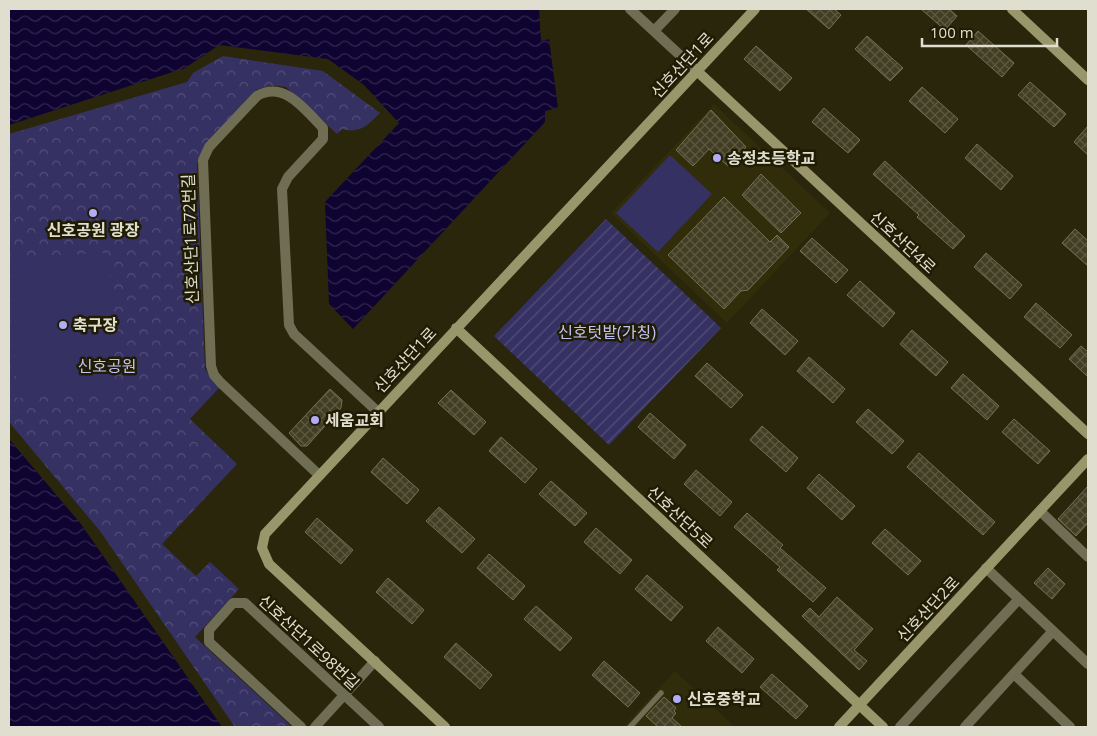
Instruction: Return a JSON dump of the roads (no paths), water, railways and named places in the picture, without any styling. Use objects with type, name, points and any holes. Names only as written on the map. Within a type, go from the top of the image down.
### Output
[{"type":"main road","name":"신호산단1로","points":[[446,727],[269,564],[263,554],[262,544],[268,530],[754,9]]},
{"type":"main road","points":[[1012,9],[1088,80]]},
{"type":"main road","name":"신호산단4로","points":[[696,71],[1088,434]]},
{"type":"main road","name":"신호산단5로","points":[[456,328],[884,727]]},
{"type":"main road","name":"신호산단2로","points":[[839,727],[1088,459]]},
{"type":"street","points":[[630,9],[696,71]]},
{"type":"street","points":[[654,31],[675,9]]},
{"type":"street","name":"신호산단1로72번길","points":[[319,475],[221,383],[212,371],[211,366],[203,160],[209,147],[257,96],[266,92],[280,91],[290,97],[323,128],[324,132],[323,140],[288,177],[282,189],[289,325],[294,334],[378,412]]},
{"type":"street","points":[[1040,511],[1088,556]]},
{"type":"street","points":[[986,568],[1088,664]]},
{"type":"street","points":[[900,727],[1019,599]]},
{"type":"street","name":"신호산단1로98번길","points":[[300,727],[209,642],[209,630],[233,604],[245,603],[379,727]]},
{"type":"street","points":[[980,727],[969,724],[1053,631]]},
{"type":"street","points":[[315,727],[375,661]]},
{"type":"street","points":[[1014,674],[1070,727]]},
{"type":"lane","points":[[630,727],[661,694]]},
{"type":"water","points":[[9,9],[539,9],[541,41],[549,39],[558,108],[545,111],[545,122],[353,329],[329,304],[325,202],[399,123],[364,85],[328,59],[219,45],[185,68],[9,125]]},
{"type":"water","points":[[9,439],[81,524],[222,727],[9,727]]},
{"type":"place","name":"송정초등학교","points":[[717,158]]},
{"type":"place","name":"신호공원 광장","points":[[93,213]]},
{"type":"place","name":"축구장","points":[[63,325]]},
{"type":"place","name":"세움교회","points":[[315,420]]},
{"type":"place","name":"신호중학교","points":[[677,699]]},
{"type":"park label","name":"신호텃밭(가칭)","points":[[607,332]]},
{"type":"park label","name":"신호공원","points":[[107,366]]}]
